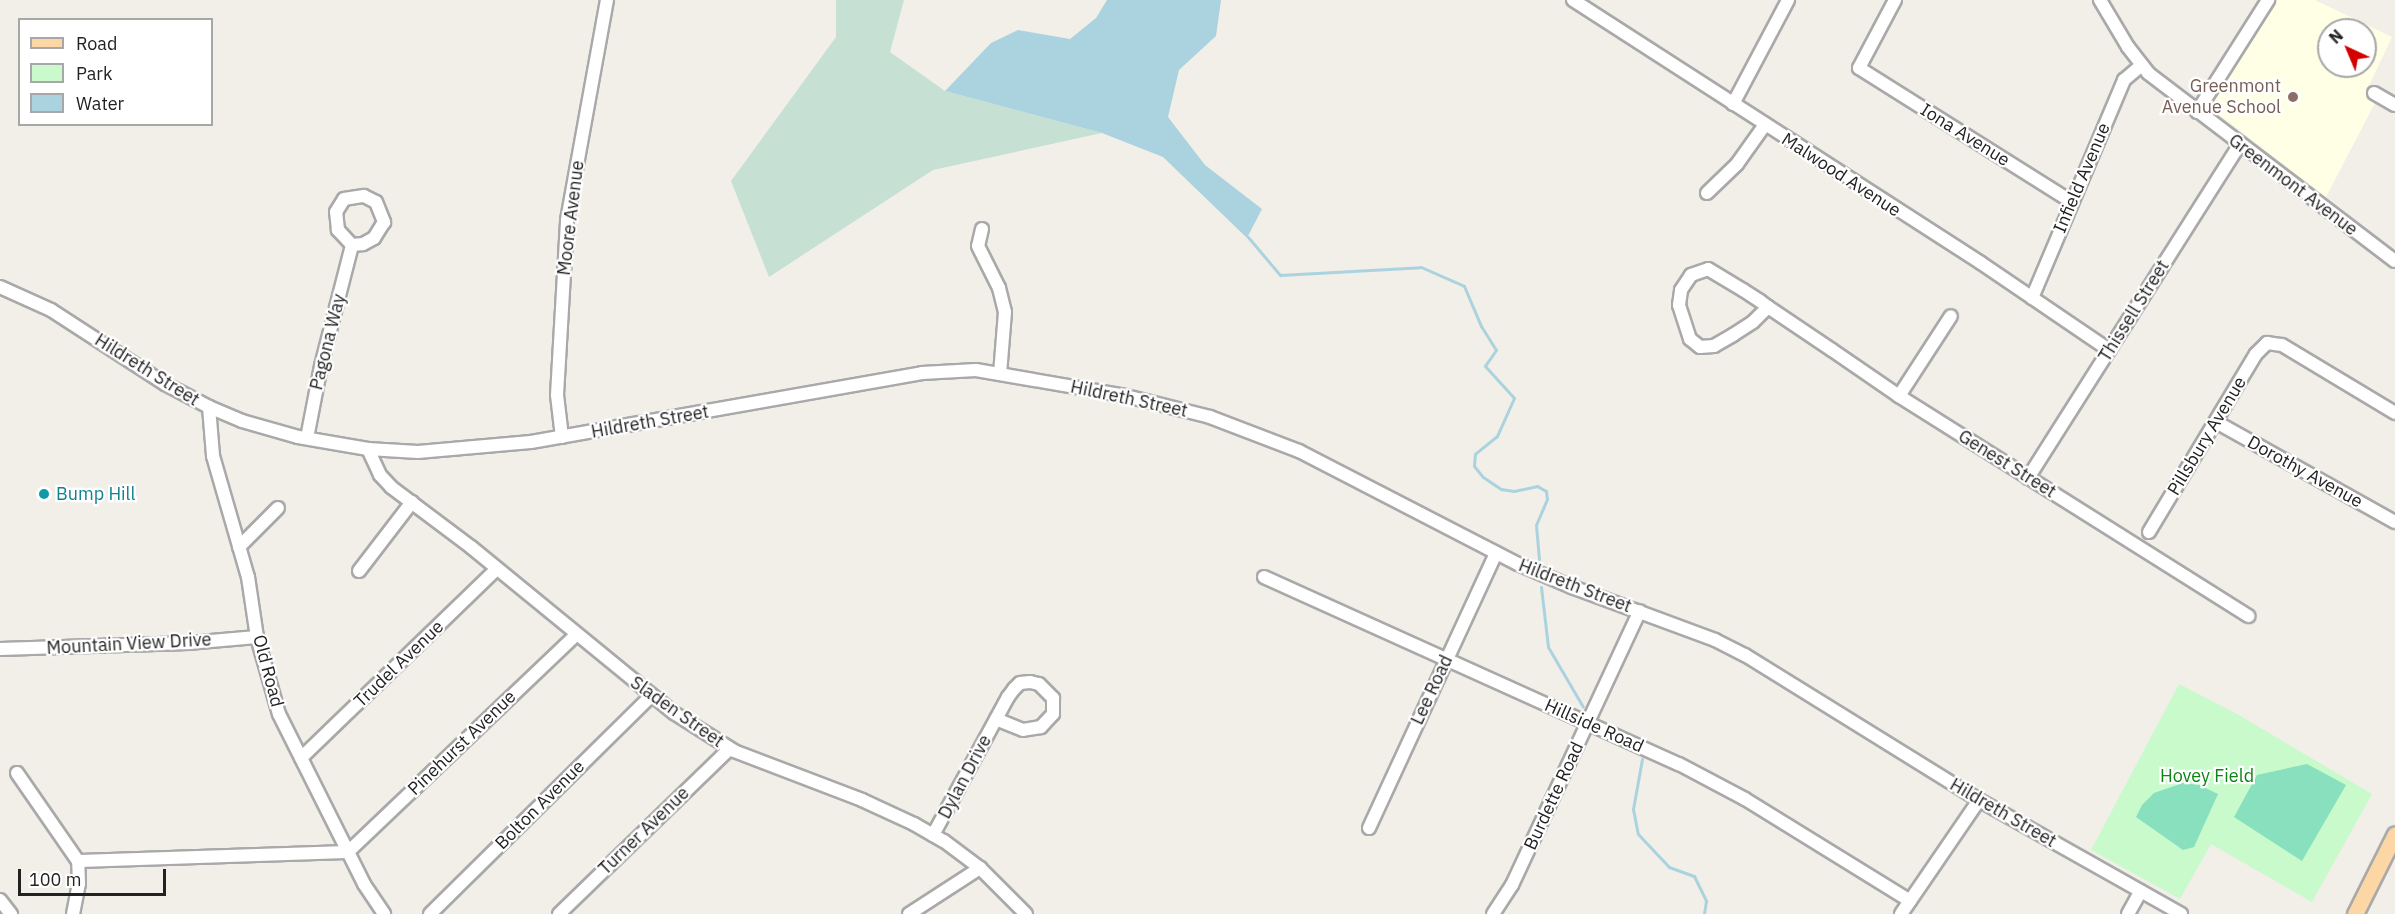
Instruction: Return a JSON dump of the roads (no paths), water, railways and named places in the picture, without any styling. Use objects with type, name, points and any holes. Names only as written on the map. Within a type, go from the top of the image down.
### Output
[{"type":"main road","points":[[2355,914],[2395,834]]},
{"type":"street","name":"Moore Avenue","points":[[562,437],[556,395],[567,220],[607,0]]},
{"type":"street","name":"Malwood Avenue","points":[[1573,0],[2109,350]]},
{"type":"street","points":[[1733,105],[1788,0]]},
{"type":"street","name":"Iona Avenue","points":[[1894,0],[1859,68],[2072,202]]},
{"type":"street","name":"Greenmont Avenue","points":[[2100,0],[2148,73],[2395,261]]},
{"type":"street","points":[[2197,112],[2268,0]]},
{"type":"street","name":"Infield Avenue","points":[[2032,298],[2124,80],[2142,65]]},
{"type":"street","points":[[2374,93],[2395,105]]},
{"type":"street","points":[[1707,193],[1737,164],[1764,126]]},
{"type":"street","name":"Thissell Street","points":[[2028,478],[2240,144]]},
{"type":"street","points":[[364,196],[376,202],[384,222],[374,238],[363,244],[352,245],[338,230],[336,212],[344,199],[364,196]]},
{"type":"street","points":[[982,229],[978,246],[999,288],[1005,312],[1000,374]]},
{"type":"street","name":"Pagona Way","points":[[307,438],[321,366],[352,245]]},
{"type":"street","name":"Genest Street","points":[[1768,307],[1753,322],[1714,346],[1700,347],[1690,339],[1679,305],[1681,290],[1691,275],[1708,269],[1768,307],[1899,396],[2249,616]]},
{"type":"street","name":"Hildreth Street","points":[[0,287],[51,310],[165,384],[242,422],[307,438],[368,449],[435,451],[562,437],[922,373],[976,370],[1126,396],[1233,424],[1299,451],[1496,553],[1572,587],[1715,640],[1754,660],[1979,800],[2181,914]]},
{"type":"street","points":[[1899,396],[1950,316]]},
{"type":"street","name":"Pillsbury Avenue","points":[[2149,532],[2256,354],[2267,343],[2282,345],[2395,412]]},
{"type":"street","name":"Old Road","points":[[209,407],[213,456],[251,589],[257,636],[279,714],[348,852],[384,914]]},
{"type":"street","name":"Dorothy Avenue","points":[[2216,422],[2395,522]]},
{"type":"street","name":"Sladen Street","points":[[368,449],[380,475],[651,696],[729,748],[763,764],[862,800],[933,835],[980,868],[1026,914]]},
{"type":"street","points":[[359,571],[412,502]]},
{"type":"street","points":[[239,546],[278,508]]},
{"type":"street","name":"Lee Road","points":[[1369,828],[1496,553]]},
{"type":"street","name":"Trudel Avenue","points":[[301,758],[497,569]]},
{"type":"street","name":"Hillside Road","points":[[1264,577],[1679,764],[1745,799],[1910,901]]},
{"type":"street","name":"Burdette Road","points":[[1493,914],[1512,885],[1640,611]]},
{"type":"street","name":"Pinehurst Avenue","points":[[348,852],[576,635]]},
{"type":"street","name":"Mountain View Drive","points":[[0,649],[188,643],[257,636]]},
{"type":"street","name":"Dylan Drive","points":[[933,835],[996,719],[1008,697],[1020,683],[1030,681],[1039,684],[1053,698],[1053,714],[1041,727],[1023,730],[996,719]]},
{"type":"street","name":"Bolton Avenue","points":[[430,914],[651,696]]},
{"type":"street","name":"Turner Avenue","points":[[559,914],[729,748]]},
{"type":"street","points":[[17,773],[78,861],[79,884],[74,914]]},
{"type":"street","points":[[1901,914],[1979,800]]},
{"type":"street","points":[[78,861],[348,852]]},
{"type":"street","points":[[909,914],[980,868]]},
{"type":"street","points":[[2128,914],[2141,891]]},
{"type":"street","points":[[0,900],[11,914]]},
{"type":"water","points":[[1107,0],[1221,0],[1216,36],[1179,70],[1168,117],[1205,165],[1262,209],[1247,238],[1163,157],[1102,133],[945,91],[991,43],[1018,30],[1070,39],[1096,18]]},
{"type":"waterway","points":[[1248,237],[1280,275],[1421,267],[1464,286],[1481,326],[1496,350],[1485,366],[1514,398],[1497,436],[1475,454],[1474,466],[1483,477],[1501,489],[1514,491],[1537,486],[1546,491],[1547,499],[1536,525],[1539,560]]},
{"type":"waterway","points":[[1541,587],[1548,647],[1583,707]]},
{"type":"waterway","points":[[1642,759],[1633,809],[1638,834],[1669,867],[1694,876],[1706,901],[1704,914]]},
{"type":"place","name":"Greenmont Avenue School","points":[[2293,97]]},
{"type":"place","name":"Bump Hill","points":[[44,494]]},
{"type":"park label","name":"Hovey Field","points":[[2207,776]]}]
